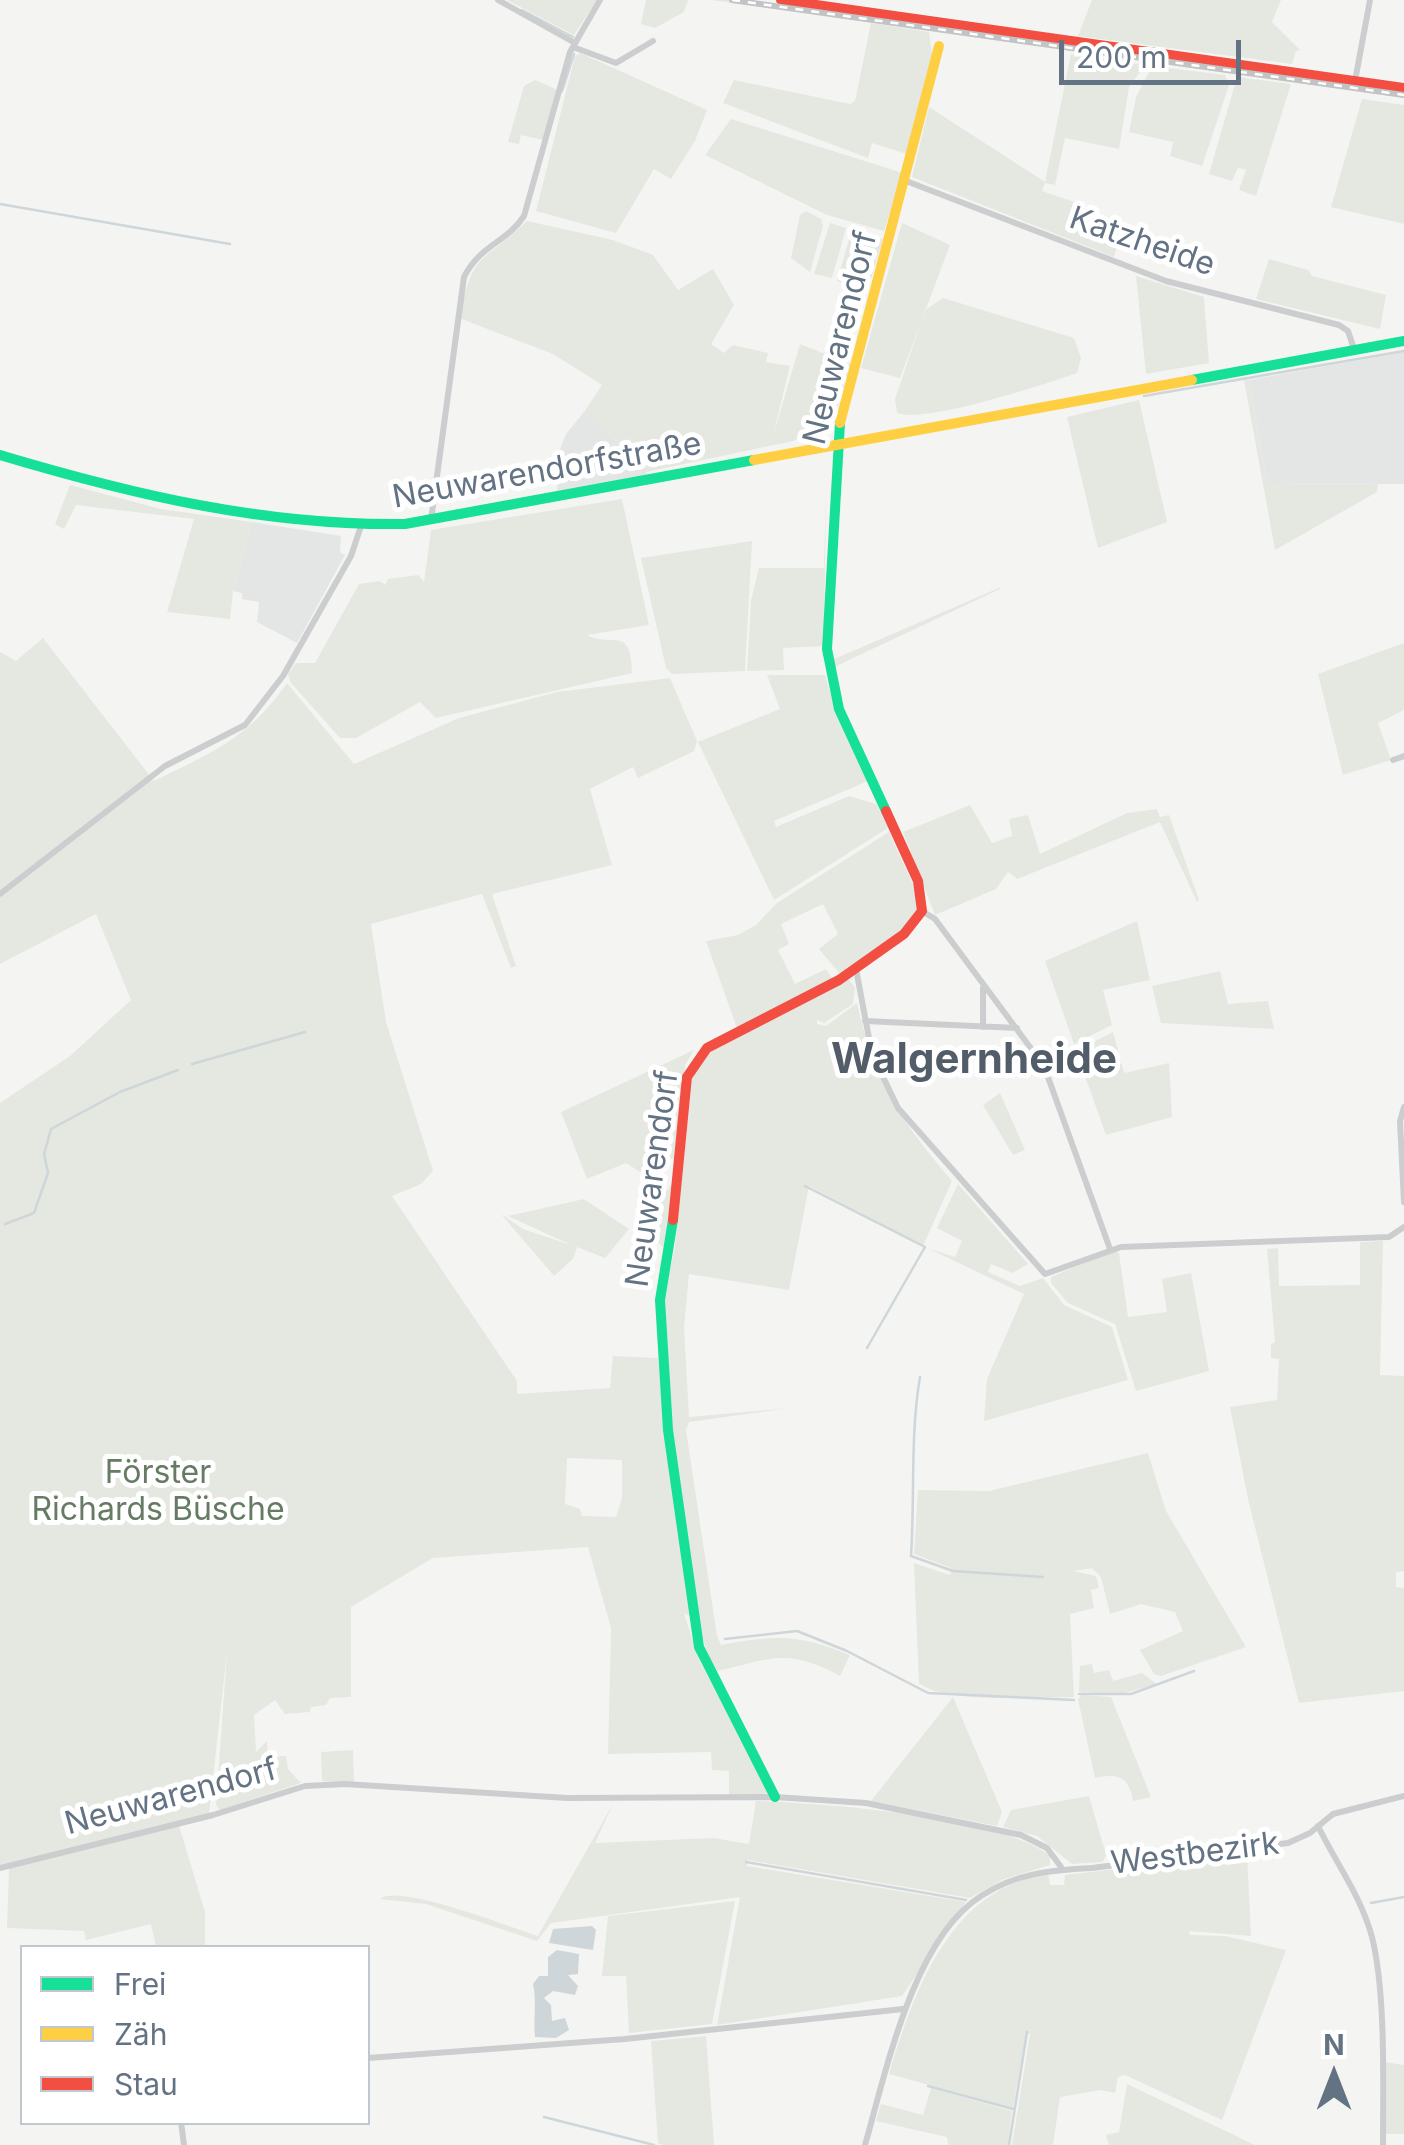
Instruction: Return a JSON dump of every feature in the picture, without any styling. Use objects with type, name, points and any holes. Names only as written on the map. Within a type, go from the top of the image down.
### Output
[{"type":"street","points":[[498,0],[574,45],[616,63],[652,42]]},
{"type":"street","points":[[431,520],[464,276],[476,255],[514,229],[524,216],[574,45],[600,0]]},
{"type":"street","points":[[782,0],[1404,88]]},
{"type":"street","points":[[1354,81],[1370,0]]},
{"type":"street","name":"Neuwarendorf","points":[[775,1797],[699,1647],[666,1410],[660,1300],[675,1222],[687,1077],[692,1066],[706,1048],[856,969],[904,934],[922,911],[918,881],[845,724],[831,682],[828,649],[836,444],[940,46]]},
{"type":"street","name":"Katzheide","points":[[906,181],[1166,281],[1339,325],[1348,331],[1354,349]]},
{"type":"street","points":[[1354,349],[1404,340]]},
{"type":"street","name":"Neuwarendorfstraße","points":[[0,456],[156,498],[310,524],[361,526],[431,520],[1354,349]]},
{"type":"street","points":[[0,894],[165,766],[245,725],[283,676],[351,556],[361,526]]},
{"type":"street","points":[[1392,760],[1404,756]]},
{"type":"street","points":[[922,911],[935,919],[1044,1066],[1110,1249]]},
{"type":"street","points":[[856,969],[872,1054],[898,1108],[1048,1275],[1121,1247],[1389,1237],[1404,1226]]},
{"type":"street","points":[[982,987],[982,1027]]},
{"type":"street","points":[[865,1022],[1018,1028]]},
{"type":"street","points":[[1404,1108],[1400,1120],[1404,1202]]},
{"type":"street","name":"Neuwarendorf","points":[[0,1868],[213,1815],[305,1786],[345,1784],[643,1801],[775,1797],[866,1804],[1021,1835],[1047,1848],[1062,1867]]},
{"type":"street","name":"Westbezirk","points":[[904,2010],[948,1929],[968,1905],[1006,1882],[1062,1867],[1092,1868],[1288,1843],[1333,1814],[1404,1796]]},
{"type":"street","points":[[1318,1826],[1354,1891],[1372,1936],[1379,1993],[1382,2145]]},
{"type":"street","points":[[370,2058],[625,2039],[904,2010],[864,2145]]},
{"type":"shaded area","points":[[712,0],[744,0],[1321,81],[1404,93],[1404,98]]},
{"type":"shaded area","points":[[1404,352],[1404,484],[1267,483],[1249,380]]},
{"type":"shaded area","points":[[584,412],[626,450],[642,449],[647,475],[557,491],[559,451],[566,434]]},
{"type":"shaded area","points":[[252,522],[341,536],[340,552],[345,555],[297,643],[257,622],[259,602],[242,599],[242,593],[233,591]]},
{"type":"shaded area","points":[[592,1926],[596,1930],[593,1950],[549,1943],[553,1929]]},
{"type":"shaded area","points":[[557,1950],[579,1954],[578,1974],[568,1975],[578,1986],[575,1995],[553,1991],[544,1998],[551,2005],[552,2021],[565,2018],[569,2030],[556,2038],[535,2037],[533,1984],[539,1976],[548,1976],[548,1957]]},
{"type":"green space","points":[[507,0],[597,0],[574,35]]},
{"type":"green space","points":[[646,0],[688,0],[684,12],[655,28],[641,24]]},
{"type":"green space","points":[[1092,0],[1281,0],[1272,22],[1300,50],[1292,64],[1078,36]]},
{"type":"green space","points":[[871,23],[929,32],[932,54],[907,154],[872,143],[868,158],[723,103],[734,80],[850,104],[855,101]]},
{"type":"green space","points":[[580,53],[707,110],[695,141],[671,179],[654,169],[616,233],[536,211],[575,56]]},
{"type":"green space","points":[[1071,54],[1145,65],[1129,87],[1119,149],[1065,138],[1055,185],[1045,183],[1042,191],[1098,210],[1098,215],[1105,217],[1102,227],[1121,233],[1114,257],[912,177],[929,107],[1045,182]]},
{"type":"green space","points":[[1152,66],[1225,75],[1229,85],[1202,166],[1170,156],[1173,142],[1129,132],[1136,97]]},
{"type":"green space","points":[[1237,77],[1291,84],[1256,196],[1239,190],[1246,170],[1238,168],[1232,181],[1209,174]]},
{"type":"green space","points":[[535,80],[558,90],[543,140],[521,135],[519,144],[508,142],[524,86]]},
{"type":"green space","points":[[1362,99],[1404,105],[1404,224],[1331,207]]},
{"type":"green space","points":[[731,119],[903,173],[884,231],[827,215],[705,155]]},
{"type":"green space","points":[[806,211],[821,219],[823,226],[810,272],[791,258],[800,215]]},
{"type":"green space","points":[[527,221],[613,240],[653,255],[678,290],[713,269],[734,305],[711,344],[724,353],[733,345],[768,353],[766,362],[790,366],[773,436],[800,344],[851,364],[833,423],[793,441],[646,472],[642,449],[626,450],[584,412],[602,385],[553,354],[459,318],[469,280],[481,260]]},
{"type":"green space","points":[[830,223],[846,228],[832,278],[814,274]]},
{"type":"green space","points":[[902,223],[950,245],[900,378],[861,368]]},
{"type":"green space","points":[[852,229],[883,239],[867,292],[837,281]]},
{"type":"green space","points":[[1269,259],[1308,270],[1312,276],[1386,295],[1380,329],[1256,299]]},
{"type":"green space","points":[[1136,276],[1204,297],[1209,363],[1146,374]]},
{"type":"green space","points":[[943,298],[1074,338],[1081,358],[1077,373],[958,408],[911,415],[897,413],[895,399],[925,310]]},
{"type":"green space","points":[[1244,380],[1249,380],[1267,483],[1378,484],[1377,492],[1275,550]]},
{"type":"green space","points":[[1139,400],[1167,522],[1098,548],[1067,417]]},
{"type":"green space","points":[[826,484],[824,646],[783,648],[784,670],[747,671],[751,600],[759,568],[824,568]]},
{"type":"green space","points":[[70,485],[161,509],[252,522],[233,591],[230,619],[167,612],[194,519],[76,505],[64,529],[55,524]]},
{"type":"green space","points":[[622,499],[649,625],[587,635],[624,643],[632,673],[436,718],[420,702],[356,738],[340,738],[291,683],[288,674],[296,663],[315,663],[359,584],[380,581],[385,585],[388,579],[418,575],[424,582],[431,530]]},
{"type":"green space","points":[[752,541],[745,671],[672,674],[666,668],[641,558]]},
{"type":"green space","points":[[1000,589],[832,668],[832,660]]},
{"type":"green space","name":"Förster Richards Büsche","points":[[43,638],[154,781],[244,731],[287,683],[354,764],[459,718],[557,692],[670,678],[697,741],[694,751],[638,778],[633,767],[590,789],[612,865],[492,894],[516,966],[511,968],[482,894],[371,924],[386,1022],[433,1171],[421,1184],[392,1196],[517,1381],[517,1394],[610,1388],[613,1356],[658,1358],[672,1486],[662,1304],[675,1248],[693,1071],[742,1031],[847,978],[855,987],[853,1004],[824,1023],[817,1020],[817,1024],[826,1026],[857,1003],[872,1055],[892,1099],[952,1181],[923,1246],[809,1186],[789,1290],[689,1274],[684,1328],[689,1417],[790,1408],[689,1422],[686,1430],[717,1636],[721,1645],[787,1638],[850,1655],[840,1676],[806,1661],[778,1658],[714,1672],[696,1619],[684,1613],[699,1660],[769,1789],[766,1794],[729,1797],[729,1771],[712,1770],[711,1752],[608,1754],[611,1628],[588,1547],[433,1558],[351,1607],[351,1697],[330,1698],[326,1705],[311,1707],[310,1712],[285,1714],[275,1700],[254,1715],[256,1752],[267,1741],[268,1757],[286,1756],[288,1769],[301,1783],[220,1810],[216,1805],[227,1652],[209,1814],[178,1822],[205,1912],[205,1945],[156,1945],[151,1924],[86,1940],[84,1931],[7,1928],[9,1868],[0,1867],[0,1103],[70,1056],[131,1000],[96,914],[0,964],[0,652],[16,661]],"holes":[[[567,1458],[622,1460],[622,1498],[616,1517],[582,1516],[580,1509],[565,1504]]]},
{"type":"green space","points":[[1404,643],[1404,710],[1378,723],[1391,760],[1343,775],[1318,674]]},
{"type":"green space","points":[[767,675],[825,675],[835,710],[868,781],[774,821],[776,827],[849,796],[876,804],[888,828],[774,900],[698,742],[780,709]]},
{"type":"green space","points":[[970,805],[992,843],[1012,836],[1009,819],[1028,815],[1040,854],[1127,813],[1157,809],[1160,817],[1169,815],[1199,900],[1160,822],[1017,879],[1008,872],[996,889],[935,915],[903,832]]},
{"type":"green space","points":[[889,832],[920,900],[909,924],[888,944],[841,975],[819,949],[838,934],[823,904],[781,924],[789,944],[778,950],[795,984],[826,969],[834,981],[737,1028],[706,941],[738,935],[756,925],[777,903]]},
{"type":"green space","points":[[1137,921],[1150,980],[1103,990],[1112,1025],[1074,1044],[1045,961]]},
{"type":"green space","points":[[1220,971],[1228,1004],[1268,1001],[1274,1029],[1161,1023],[1152,986]]},
{"type":"green space","points":[[1113,1032],[1124,1073],[1169,1063],[1172,1117],[1106,1135],[1076,1051]]},
{"type":"green space","points":[[694,1050],[685,1065],[679,1156],[640,1172],[626,1163],[587,1179],[561,1112]]},
{"type":"green space","points":[[1000,1093],[1025,1150],[1013,1155],[983,1105]]},
{"type":"green space","points":[[676,1182],[668,1250],[636,1227]]},
{"type":"green space","points":[[958,1184],[1028,1264],[1013,1273],[991,1264],[988,1272],[1020,1286],[1043,1278],[1064,1305],[1112,1327],[1128,1380],[984,1421],[987,1379],[1024,1294],[927,1248],[955,1257],[962,1241],[937,1228]]},
{"type":"green space","points":[[584,1199],[629,1229],[605,1258],[577,1247],[573,1259],[554,1276],[501,1214],[523,1229],[571,1245],[508,1216]]},
{"type":"green space","points":[[1383,1241],[1380,1375],[1404,1376],[1404,1571],[1396,1572],[1396,1587],[1404,1588],[1404,1691],[1299,1703],[1248,1499],[1230,1407],[1277,1400],[1279,1359],[1271,1358],[1271,1344],[1275,1342],[1267,1249],[1278,1248],[1279,1286],[1360,1285],[1360,1242]]},
{"type":"green space","points":[[1114,1250],[1119,1253],[1128,1317],[1167,1312],[1162,1279],[1191,1273],[1209,1371],[1136,1391],[1115,1324],[1068,1303],[1051,1283],[1051,1277]]},
{"type":"green space","points":[[1148,1453],[1166,1511],[1246,1647],[1161,1676],[1154,1674],[1140,1650],[1183,1631],[1175,1612],[1141,1604],[1110,1614],[1101,1577],[1092,1568],[1074,1571],[1096,1576],[1099,1588],[1091,1590],[1094,1608],[1070,1614],[1074,1697],[970,1697],[931,1690],[919,1683],[914,1563],[950,1575],[951,1568],[914,1554],[918,1490],[989,1491]]},
{"type":"green space","points":[[1092,1664],[1094,1673],[1109,1670],[1113,1681],[1142,1673],[1157,1684],[1121,1694],[1079,1692],[1080,1666]]},
{"type":"green space","points":[[1082,1695],[1111,1697],[1151,1797],[1133,1801],[1121,1778],[1095,1778],[1078,1699]]},
{"type":"green space","points":[[953,1697],[1002,1812],[997,1826],[871,1801]]},
{"type":"green space","points":[[353,1750],[354,1783],[322,1781],[321,1752]]},
{"type":"green space","points":[[1089,1796],[1106,1855],[1103,1862],[1072,1864],[1037,1836],[1003,1827],[1011,1810]]},
{"type":"green space","points":[[756,1801],[864,1809],[953,1822],[1026,1842],[1050,1856],[1050,1865],[1004,1879],[970,1898],[748,1860],[747,1866],[966,1902],[902,1996],[717,2025],[740,1897],[551,1923],[537,1941],[426,1904],[380,1899],[391,1896],[430,1901],[538,1936],[614,1802],[595,1843],[713,1838],[749,1844]]},
{"type":"green space","points":[[1247,1854],[1251,1936],[1189,1931],[1190,1935],[1225,1936],[1286,1950],[1222,2120],[1125,2075],[1118,2077],[1115,2093],[1101,2090],[1060,2097],[1053,2145],[1012,2145],[1030,2034],[1026,2033],[1013,2108],[889,2074],[924,1978],[961,1922],[985,1899],[1014,1883],[1048,1874],[1050,1885],[1064,1885],[1065,1875]]},
{"type":"green space","points":[[735,1901],[712,2024],[629,2033],[626,1976],[602,1976],[608,1916]]},
{"type":"green space","points":[[706,2036],[714,2145],[658,2143],[651,2041]]},
{"type":"green space","points":[[1384,2062],[1404,2065],[1404,2134],[1386,2134]]},
{"type":"green space","points":[[1127,2084],[1255,2145],[1109,2145],[1106,2135],[1119,2132]]},
{"type":"green space","points":[[931,2088],[1012,2111],[1008,2145],[948,2145],[947,2137],[876,2121],[881,2104],[923,2115]]},
{"type":"waterway","points":[[522,10],[573,37]]},
{"type":"waterway","points":[[562,91],[574,54]]},
{"type":"waterway","points":[[0,204],[230,244]]},
{"type":"waterway","points":[[1144,396],[1404,351]]},
{"type":"waterway","points":[[192,1064],[305,1032]]},
{"type":"waterway","points":[[5,1224],[34,1213],[48,1173],[44,1154],[51,1129],[120,1092],[178,1070]]},
{"type":"waterway","points":[[805,1186],[925,1247],[867,1348]]},
{"type":"waterway","points":[[920,1377],[911,1556],[953,1571],[1043,1577]]},
{"type":"waterway","points":[[725,1639],[797,1631],[847,1651],[928,1693],[1074,1700]]},
{"type":"waterway","points":[[1079,1694],[1131,1694],[1194,1671]]},
{"type":"waterway","points":[[746,1862],[966,1900]]},
{"type":"waterway","points":[[1371,1903],[1404,1897]]},
{"type":"waterway","points":[[1009,2145],[1027,2032]]},
{"type":"waterway","points":[[928,2086],[1013,2109]]},
{"type":"waterway","points":[[544,2117],[654,2145]]},
{"type":"railway","points":[[732,0],[1404,95]]},
{"type":"traffic: fast","points":[[1192,380],[1404,341]]},
{"type":"traffic: fast","points":[[840,423],[827,649],[839,709],[886,811]]},
{"type":"traffic: fast","points":[[0,455],[150,495],[251,514],[405,524],[754,460]]},
{"type":"traffic: fast","points":[[673,1220],[660,1300],[668,1430],[699,1647],[775,1797]]},
{"type":"traffic: slow","points":[[840,423],[939,46]]},
{"type":"traffic: slow","points":[[754,460],[1192,380]]},
{"type":"traffic: jam","points":[[781,0],[1404,88]]},
{"type":"traffic: jam","points":[[673,1220],[687,1077],[707,1048],[839,980],[904,934],[922,911],[918,881],[886,811]]},
{"type":"district","name":"Walgernheide","points":[[974,1060]]}]
